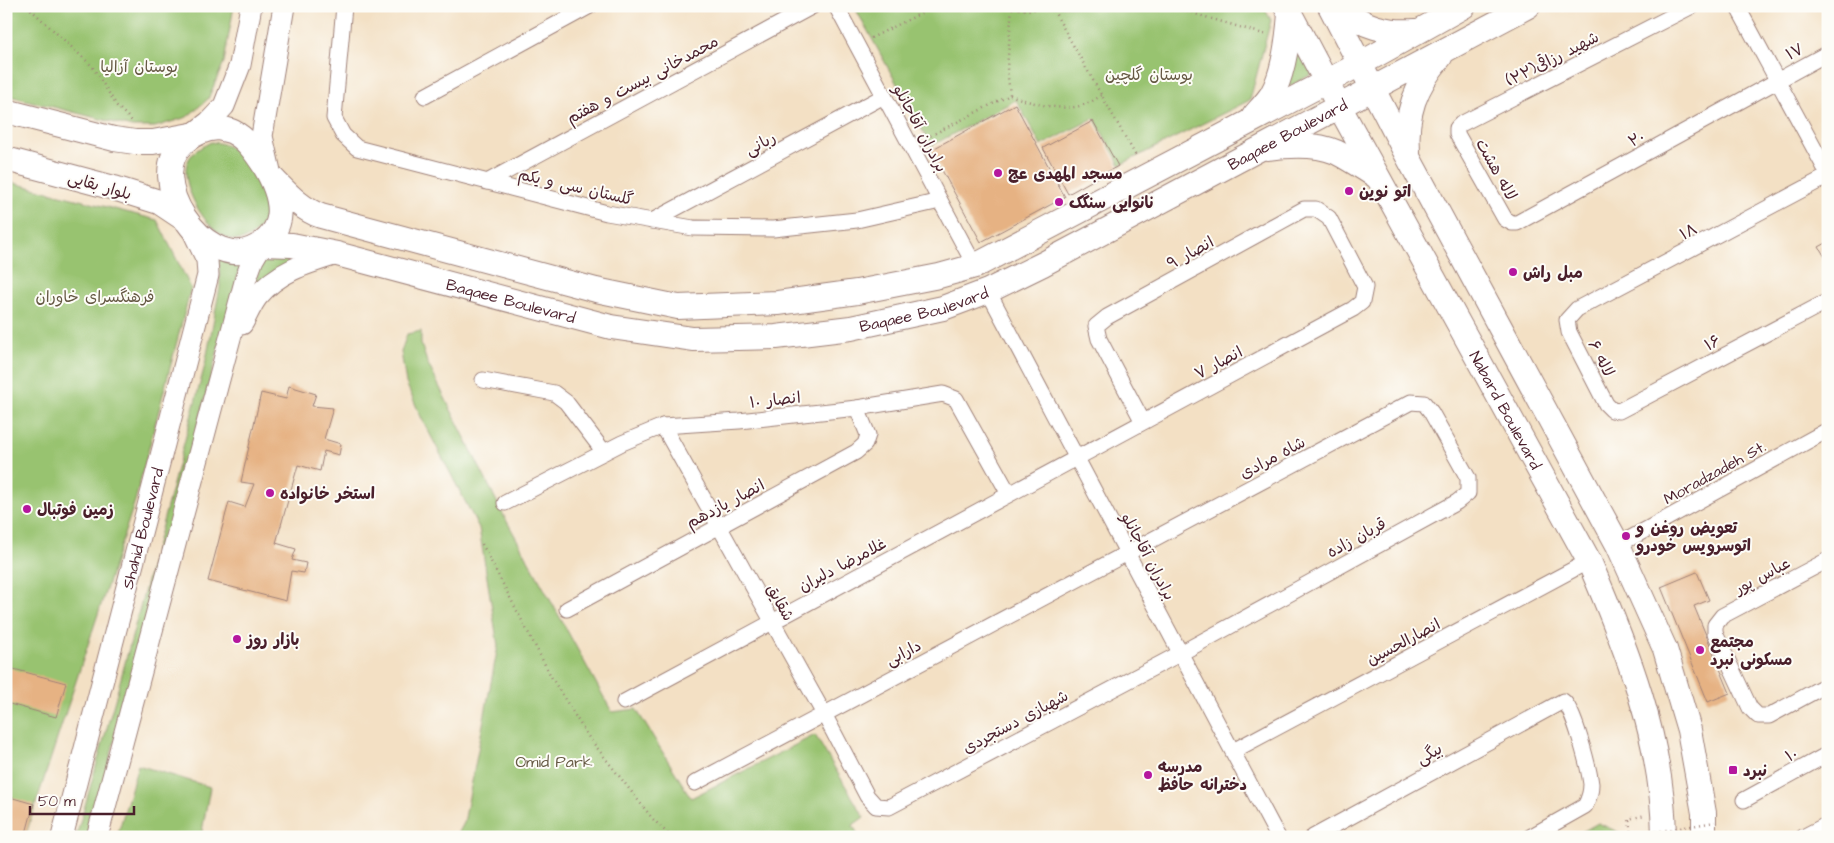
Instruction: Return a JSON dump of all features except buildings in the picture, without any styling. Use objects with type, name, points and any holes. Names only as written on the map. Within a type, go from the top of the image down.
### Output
[{"type":"main road","points":[[251,6],[240,65],[224,106],[209,122],[178,147],[171,160],[169,175],[173,195],[178,206],[189,223],[205,240],[223,251],[245,252],[262,244]]},
{"type":"main road","points":[[97,837],[246,278],[253,259],[262,244],[272,233],[280,217],[280,200],[272,178],[262,136],[284,6]]},
{"type":"main road","points":[[1330,6],[1408,157],[1618,545],[1666,649],[1689,730],[1704,814],[1710,829]]},
{"type":"main road","points":[[1340,6],[1357,20],[1370,27],[1392,32],[1417,31]]},
{"type":"main road","name":"Baqaee Boulevard","points":[[272,178],[302,206],[310,212],[321,216],[596,290],[678,307],[778,303],[847,294],[939,276],[975,266],[1360,64],[1464,6]]},
{"type":"main road","name":"Baqaee Boulevard","points":[[262,244],[292,245],[337,254],[611,327],[692,339],[776,337],[851,328],[943,308],[988,291],[1043,264],[1339,106],[1373,90],[1528,6]]},
{"type":"main road","points":[[1248,123],[1271,96],[1278,82],[1289,31],[1288,10]]},
{"type":"main road","name":"Nabard Boulevard","points":[[1288,10],[1589,561],[1628,658],[1654,742],[1664,811],[1664,837]]},
{"type":"main road","points":[[1408,157],[1407,124],[1415,95],[1423,78],[1446,49]]},
{"type":"main road","points":[[6,111],[114,139],[135,142],[154,142],[191,135],[206,129],[218,128],[232,132],[246,141],[258,155],[272,178]]},
{"type":"main road","points":[[1258,149],[1289,145],[1336,152],[1378,177]]},
{"type":"main road","name":"بلوار بقایی","points":[[6,159],[159,202],[189,223]]},
{"type":"main road","name":"Shahid Boulevard","points":[[62,837],[208,274],[204,251],[189,223]]},
{"type":"main road","points":[[228,350],[256,298],[268,284],[282,274],[302,264],[337,254]]},
{"type":"main road","points":[[975,266],[988,291]]},
{"type":"street","name":"گلستان سی و یکم","points":[[344,6],[334,118],[343,135],[357,148],[607,213],[693,228],[774,229],[857,220],[940,201]]},
{"type":"street","points":[[426,96],[590,6]]},
{"type":"street","name":"محمدخانی بیست و هفتم","points":[[487,182],[813,6]]},
{"type":"street","name":"برادران آقاجانلو","points":[[836,6],[975,266]]},
{"type":"street","name":"شهید رزاقی(۲۲)","points":[[1457,128],[1470,119],[1692,6]]},
{"type":"street","points":[[1736,6],[1828,175]]},
{"type":"street","name":"۱۷","points":[[1777,80],[1828,53]]},
{"type":"street","name":"۲۰","points":[[1512,223],[1518,223],[1777,80]]},
{"type":"street","name":"ربانی","points":[[652,220],[884,96]]},
{"type":"street","name":"لاله هشت","points":[[1457,128],[1457,134],[1505,219],[1512,223]]},
{"type":"street","name":"۱۸","points":[[1567,320],[1576,309],[1828,175]]},
{"type":"street","name":"انصار ۹","points":[[1143,422],[1099,339],[1096,326],[1107,317],[1304,210],[1316,209],[1329,218],[1364,287]]},
{"type":"street","name":"انصار ۷","points":[[1077,458],[1353,309],[1362,302],[1364,287]]},
{"type":"street","name":"برادران آقاجانلو","points":[[988,291],[1278,837]]},
{"type":"street","name":"۱۶","points":[[1612,410],[1619,411],[1828,301]]},
{"type":"street","name":"لاله ۶","points":[[1567,320],[1569,332],[1606,404],[1612,410]]},
{"type":"street","points":[[483,380],[554,393],[566,402],[604,452]]},
{"type":"street","name":"انصار ۱۰","points":[[505,504],[622,442],[663,426],[739,421],[857,408],[943,394],[956,399],[1009,494]]},
{"type":"street","name":"شاه مرادی","points":[[1128,553],[1411,402],[1424,403],[1431,412]]},
{"type":"street","name":"انصار یازدهم","points":[[567,609],[856,452],[865,444],[868,435],[857,408]]},
{"type":"street","name":"قربان زاده","points":[[1181,653],[1457,502],[1468,493],[1468,478],[1431,412]]},
{"type":"street","name":"شقایق","points":[[663,426],[824,714],[867,796]]},
{"type":"street","name":"Moradzadeh St.","points":[[1618,545],[1828,430]]},
{"type":"street","name":"غلامرضا دلیران","points":[[624,702],[1077,458]]},
{"type":"street","name":"دارابی","points":[[695,783],[1128,553]]},
{"type":"street","name":"عباس پور","points":[[1828,560],[1722,616],[1715,625],[1715,633],[1750,708],[1758,716],[1769,716],[1828,684]]},
{"type":"street","name":"انصارالحسین","points":[[1233,751],[1589,561]]},
{"type":"street","name":"شهبازی دستجردی","points":[[867,796],[876,806],[889,807],[1181,653]]},
{"type":"street","name":"بیگی","points":[[1313,837],[1563,701],[1568,704],[1575,720],[1591,784],[1590,798],[1585,806],[1530,837]]},
{"type":"street","name":"۱۰","points":[[1744,800],[1828,754]]},
{"type":"street","points":[[1803,837],[1828,824]]},
{"type":"path","points":[[27,6],[92,66],[117,106],[154,142]]},
{"type":"path","points":[[871,38],[936,6]]},
{"type":"path","points":[[1010,95],[1006,68],[1011,7],[1020,10],[1036,10],[1050,6],[1136,156]]},
{"type":"path","points":[[1168,6],[1267,35]]},
{"type":"path","points":[[926,138],[1010,95],[1032,104],[1062,108],[1086,104],[1102,95]]},
{"type":"path","points":[[482,544],[553,680],[587,735],[652,818],[671,837]]},
{"type":"path","points":[[1629,819],[1631,836],[1710,829]]},
{"type":"path","points":[[849,837],[858,833]]},
{"type":"green space","name":"بوستان آزالیا","points":[[6,6],[234,6],[224,62],[208,99],[187,117],[155,127],[132,127],[6,95]]},
{"type":"green space","name":"بوستان گلچین","points":[[854,6],[1263,6],[1271,20],[1250,100],[1120,165],[1094,118],[1041,146],[1016,100],[931,146]]},
{"type":"green space","points":[[1293,42],[1312,74],[1281,91]]},
{"type":"green space","points":[[211,142],[220,143],[236,152],[255,178],[263,198],[265,216],[262,224],[252,235],[240,240],[227,238],[215,229],[204,217],[188,187],[186,173],[188,161],[195,152]]},
{"type":"green space","name":"فرهنگسرای خاوران","points":[[6,181],[157,220],[191,288],[135,501],[25,837],[6,837]]},
{"type":"green space","points":[[264,255],[283,255],[302,258],[253,288]]},
{"type":"green space","points":[[219,256],[242,259],[89,837],[76,837],[205,365],[220,287]]},
{"type":"green space","name":"Omid Park","points":[[421,331],[421,344],[427,362],[504,516],[612,712],[636,709],[691,798],[815,735],[864,817],[853,825],[859,837],[456,837],[464,823],[498,646],[479,528],[421,417],[406,383],[401,352],[407,334]]},
{"type":"green space","points":[[138,765],[210,787],[201,837],[117,837]]},
{"type":"green space","points":[[1598,823],[1629,837],[1573,837]]},
{"type":"place","name":"مسجد المهدی عج","points":[[998,173]]},
{"type":"place","name":"اتو نوین","points":[[1349,191]]},
{"type":"place","name":"نانوایی سنگک","points":[[1059,202]]},
{"type":"place","name":"مبل راش","points":[[1513,272]]},
{"type":"place","name":"استخر خانواده","points":[[270,493]]},
{"type":"place","name":"زمین فوتبال","points":[[27,509]]},
{"type":"place","name":"تعویض روغن و اتوسرویس خودرو","points":[[1626,536]]},
{"type":"place","name":"بازار روز","points":[[237,639]]},
{"type":"place","name":"مجتمع مسکونی نبرد","points":[[1700,650]]},
{"type":"place","name":"نبرد","points":[[1733,770]]},
{"type":"place","name":"مدرسه دخترانه حافظ","points":[[1148,775]]}]
